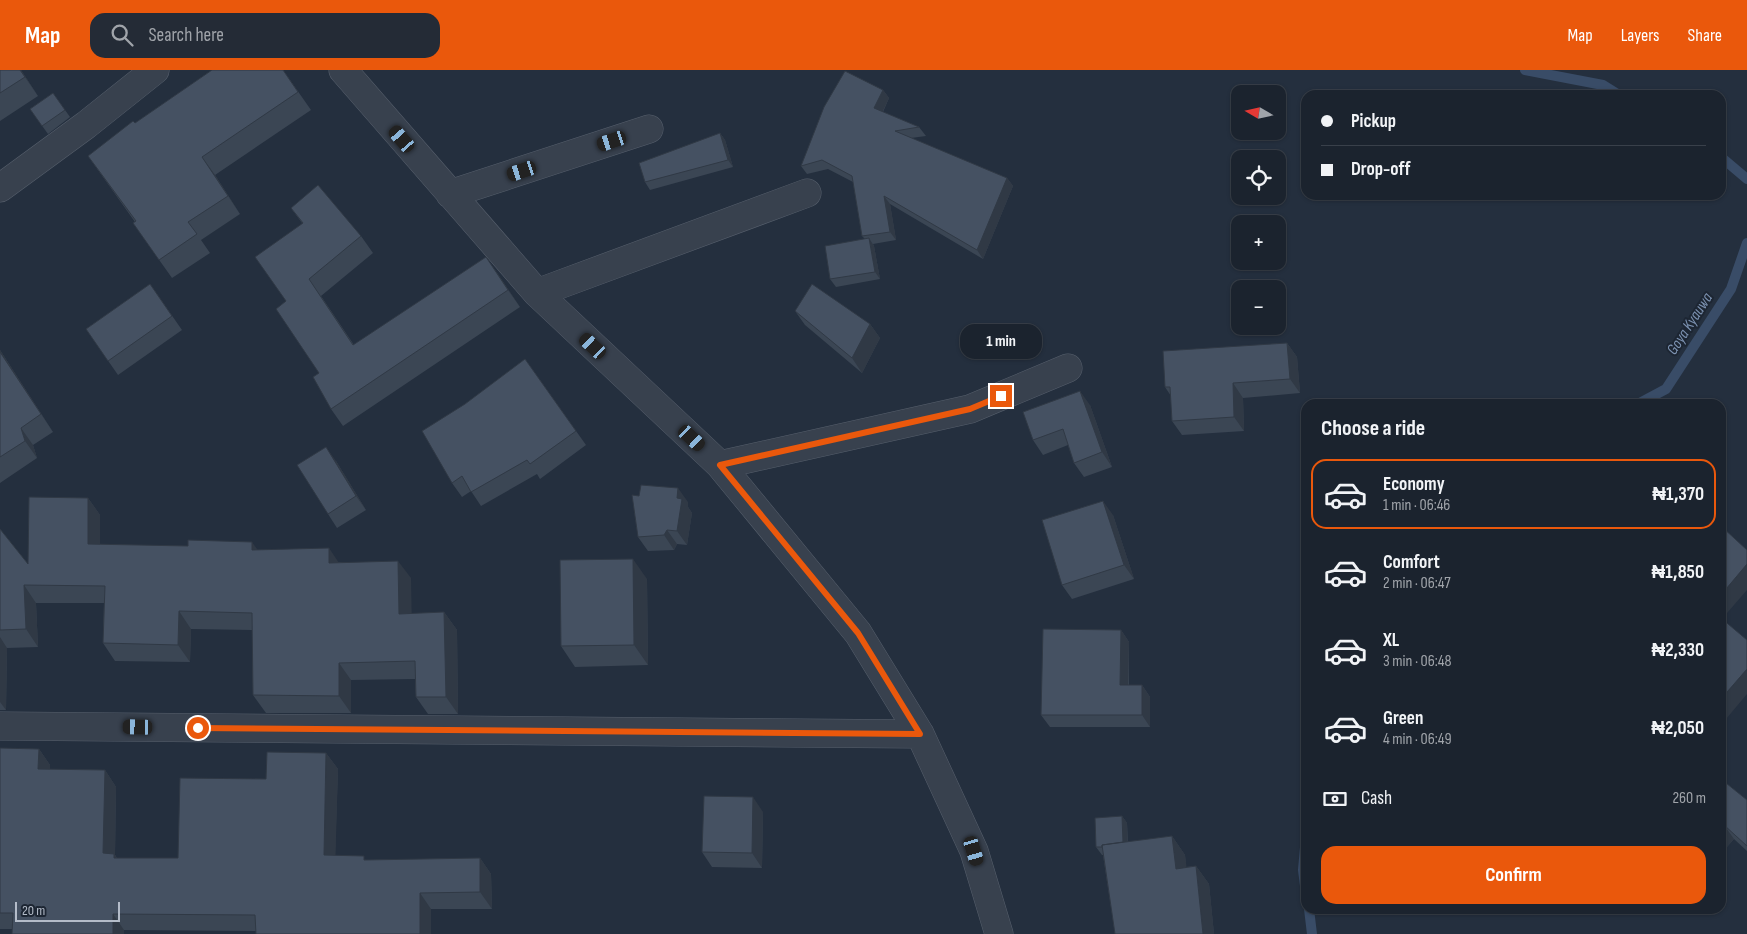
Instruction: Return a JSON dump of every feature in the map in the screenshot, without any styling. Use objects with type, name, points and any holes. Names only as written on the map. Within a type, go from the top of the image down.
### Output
[{"type":"street","points":[[0,188],[86,125],[155,70]]},
{"type":"street","points":[[343,70],[537,293],[720,465],[858,633],[920,734],[974,851],[999,934]]},
{"type":"street","points":[[450,194],[649,129]]},
{"type":"street","points":[[537,293],[807,192]]},
{"type":"street","points":[[720,465],[970,409],[1048,378],[1068,368]]},
{"type":"street","points":[[0,726],[920,734]]},
{"type":"building","points":[[0,70],[20,70],[25,77],[0,93]]},
{"type":"building","points":[[212,70],[283,70],[298,92],[202,157],[228,196],[188,222],[197,234],[159,260],[133,223],[136,221],[88,156],[133,121],[135,123]]},
{"type":"building","points":[[845,71],[883,90],[874,108],[919,127],[895,131],[1007,178],[977,250],[884,196],[890,232],[862,236],[852,176],[822,160],[801,166],[824,107]]},
{"type":"building","points":[[53,93],[65,110],[42,126],[30,109]]},
{"type":"building","points":[[720,133],[728,160],[645,182],[639,163]]},
{"type":"building","points":[[318,185],[361,236],[309,279],[353,345],[486,257],[508,290],[331,409],[313,377],[319,373],[276,309],[286,301],[255,257],[303,223],[291,208]]},
{"type":"building","points":[[869,238],[875,272],[830,279],[825,246]]},
{"type":"building","points":[[150,284],[172,316],[108,361],[86,329]]},
{"type":"building","points":[[812,284],[870,324],[852,358],[795,311]]},
{"type":"building","points":[[1287,343],[1290,379],[1233,383],[1234,417],[1172,421],[1170,387],[1165,387],[1163,351]]},
{"type":"building","points":[[0,352],[41,414],[21,428],[25,441],[0,457]]},
{"type":"building","points":[[525,359],[576,431],[530,464],[527,460],[471,492],[462,476],[452,483],[422,431],[465,404]]},
{"type":"building","points":[[1080,391],[1102,452],[1074,463],[1063,429],[1033,440],[1023,412]]},
{"type":"building","points":[[326,447],[356,496],[328,514],[297,465]]},
{"type":"building","points":[[641,485],[678,488],[677,498],[682,499],[677,531],[667,530],[664,535],[638,537],[632,495],[639,496]]},
{"type":"building","points":[[29,497],[88,498],[88,544],[188,546],[188,540],[252,542],[252,550],[329,548],[329,563],[398,561],[399,614],[444,612],[446,697],[416,697],[415,661],[339,663],[339,696],[253,695],[252,613],[179,611],[178,645],[103,643],[105,586],[24,585],[26,629],[0,630],[0,529],[28,564]]},
{"type":"building","points":[[1103,501],[1124,565],[1062,585],[1042,520]]},
{"type":"building","points":[[1726,531],[1747,550],[1747,564],[1726,589]]},
{"type":"building","points":[[633,559],[634,645],[561,646],[560,560]]},
{"type":"building","points":[[1726,622],[1747,640],[1747,669],[1726,693]]},
{"type":"building","points":[[1043,629],[1121,630],[1120,685],[1142,685],[1142,715],[1041,715]]},
{"type":"building","points":[[0,748],[39,749],[38,769],[105,770],[103,853],[114,854],[114,858],[178,858],[180,778],[266,779],[267,752],[326,753],[324,855],[364,856],[364,860],[480,858],[480,892],[420,893],[420,934],[256,934],[255,915],[113,914],[113,934],[12,934],[13,913],[0,913]]},
{"type":"building","points":[[1726,783],[1747,800],[1747,846],[1726,827]]},
{"type":"building","points":[[704,796],[753,797],[752,853],[702,852]]},
{"type":"building","points":[[1122,816],[1123,842],[1096,847],[1095,818]]},
{"type":"building","points":[[1172,836],[1176,869],[1196,866],[1203,934],[1115,934],[1102,845]]},
{"type":"waterway","name":"Goya Kyauwa","points":[[1525,70],[1603,85],[1611,90]]},
{"type":"waterway","name":"Goya Kyauwa","points":[[1726,161],[1747,179]]},
{"type":"waterway","name":"Goya Kyauwa","points":[[1647,399],[1666,389],[1731,289],[1747,243]]},
{"type":"waterway","name":"Goya Kyauwa","points":[[1310,914],[1312,934]]},
{"type":"route","points":[[198,728],[920,734],[858,633],[720,465],[970,409],[1001,396]]}]
